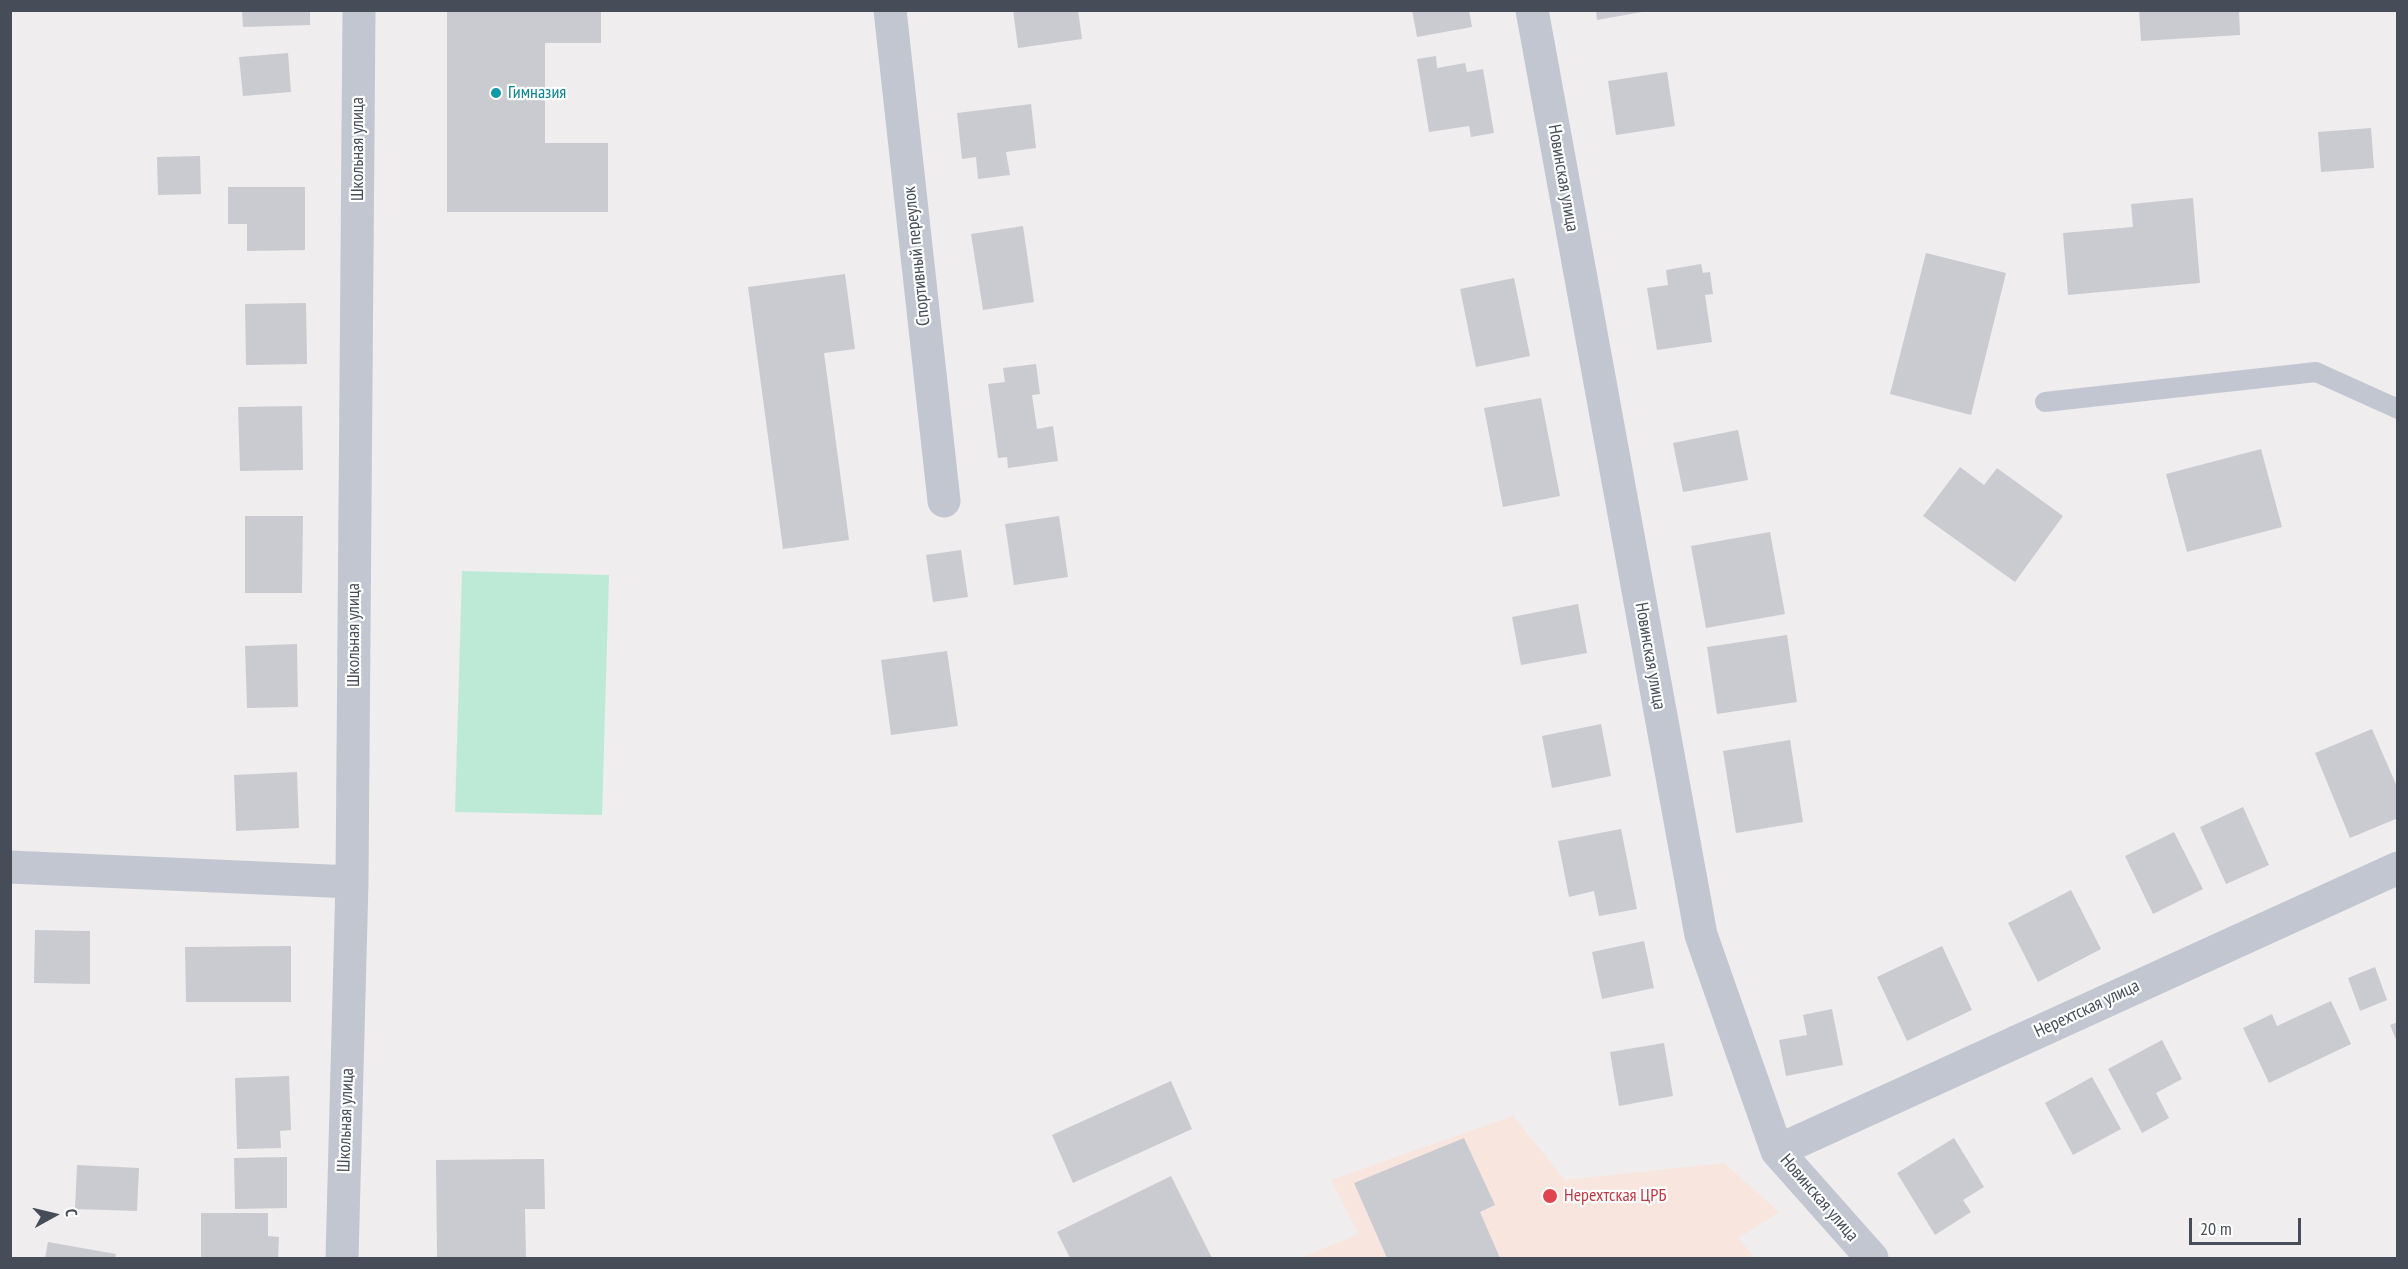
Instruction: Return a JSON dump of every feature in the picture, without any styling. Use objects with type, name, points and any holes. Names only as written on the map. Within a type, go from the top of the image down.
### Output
[{"type":"street","name":"Школьная улица","points":[[342,1258],[352,882],[359,10]]},
{"type":"street","name":"Спортивный переулок","points":[[890,10],[944,501]]},
{"type":"street","name":"Новинская улица","points":[[1532,10],[1701,935],[1777,1151],[1872,1258]]},
{"type":"street","points":[[10,867],[352,882]]},
{"type":"street","name":"Нерехтская улица","points":[[1777,1151],[2397,868]]},
{"type":"lane","points":[[2045,402],[2316,372],[2397,409]]},
{"type":"shaded area","name":"Нерехтская ЦРБ","points":[[1513,1116],[1565,1180],[1724,1163],[1779,1212],[1738,1238],[1755,1258],[1300,1258],[1359,1234],[1331,1180]]},
{"type":"green space","points":[[462,571],[609,575],[602,815],[455,812]]},
{"type":"building","points":[[242,10],[310,10],[310,25],[243,27]]},
{"type":"building","name":"Гимназия","points":[[447,10],[601,10],[601,43],[545,43],[545,143],[608,143],[608,212],[447,212]]},
{"type":"building","points":[[1013,10],[1078,10],[1082,39],[1018,48]]},
{"type":"building","points":[[1412,10],[1469,10],[1472,27],[1417,37]]},
{"type":"building","points":[[1596,10],[1642,10],[1642,12],[1597,20]]},
{"type":"building","points":[[2139,10],[2239,10],[2240,35],[2141,41]]},
{"type":"building","points":[[288,53],[291,92],[243,96],[239,57]]},
{"type":"building","points":[[1436,56],[1437,68],[1465,63],[1467,72],[1483,69],[1494,133],[1471,137],[1469,126],[1429,132],[1417,59]]},
{"type":"building","points":[[1667,72],[1675,126],[1616,135],[1608,81]]},
{"type":"building","points":[[1031,104],[1036,148],[1006,152],[1010,175],[978,179],[976,157],[962,159],[957,113]]},
{"type":"building","points":[[2371,128],[2374,168],[2321,172],[2318,132]]},
{"type":"building","points":[[200,156],[201,194],[158,195],[157,157]]},
{"type":"building","points":[[228,187],[305,187],[305,250],[247,251],[247,224],[228,224]]},
{"type":"building","points":[[2193,198],[2200,283],[2068,295],[2063,233],[2133,227],[2131,204]]},
{"type":"building","points":[[1023,226],[1034,302],[983,310],[971,234]]},
{"type":"building","points":[[1926,253],[2006,273],[1971,415],[1890,394]]},
{"type":"building","points":[[1701,264],[1703,273],[1710,272],[1713,294],[1705,295],[1712,342],[1657,350],[1647,288],[1668,285],[1666,270]]},
{"type":"building","points":[[845,274],[855,349],[824,353],[849,540],[783,549],[748,287]]},
{"type":"building","points":[[1514,278],[1530,356],[1476,367],[1460,289]]},
{"type":"building","points":[[306,303],[307,364],[246,365],[245,304]]},
{"type":"building","points":[[1036,364],[1040,394],[1032,395],[1037,429],[1053,426],[1058,461],[1008,468],[1007,457],[998,458],[988,384],[1005,382],[1003,368]]},
{"type":"building","points":[[1541,398],[1560,496],[1503,507],[1484,408]]},
{"type":"building","points":[[302,406],[303,470],[240,471],[238,407]]},
{"type":"building","points":[[1738,430],[1748,480],[1683,492],[1673,443]]},
{"type":"building","points":[[2261,449],[2282,527],[2187,552],[2166,474]]},
{"type":"building","points":[[1960,467],[1984,485],[1997,468],[2063,516],[2015,582],[1923,516]]},
{"type":"building","points":[[245,516],[303,516],[302,593],[245,593]]},
{"type":"building","points":[[1059,516],[1068,577],[1014,585],[1005,524]]},
{"type":"building","points":[[1770,532],[1785,614],[1706,628],[1691,546]]},
{"type":"building","points":[[961,550],[968,597],[933,602],[926,555]]},
{"type":"building","points":[[1578,604],[1587,653],[1521,665],[1512,617]]},
{"type":"building","points":[[1787,635],[1797,702],[1717,714],[1707,647]]},
{"type":"building","points":[[297,644],[298,707],[247,708],[245,646]]},
{"type":"building","points":[[947,651],[958,726],[891,735],[881,660]]},
{"type":"building","points":[[1601,724],[1611,776],[1552,788],[1542,736]]},
{"type":"building","points":[[2372,729],[2398,789],[2398,818],[2350,838],[2315,753]]},
{"type":"building","points":[[1790,740],[1803,822],[1736,833],[1723,751]]},
{"type":"building","points":[[297,772],[299,828],[236,831],[234,775]]},
{"type":"building","points":[[2243,807],[2269,865],[2226,884],[2200,827]]},
{"type":"building","points":[[1621,829],[1637,909],[1599,916],[1594,891],[1569,897],[1558,841]]},
{"type":"building","points":[[2174,832],[2203,889],[2153,914],[2125,856]]},
{"type":"building","points":[[2071,890],[2101,949],[2038,982],[2008,923]]},
{"type":"building","points":[[35,930],[90,931],[90,984],[34,983]]},
{"type":"building","points":[[1644,941],[1654,988],[1602,999],[1592,952]]},
{"type":"building","points":[[291,946],[291,1002],[186,1002],[185,947]]},
{"type":"building","points":[[1942,946],[1972,1010],[1907,1041],[1877,977]]},
{"type":"building","points":[[2375,967],[2387,1000],[2360,1011],[2348,978]]},
{"type":"building","points":[[2331,1001],[2351,1044],[2269,1083],[2243,1028],[2272,1014],[2277,1026]]},
{"type":"building","points":[[1832,1009],[1843,1065],[1786,1076],[1779,1040],[1807,1035],[1803,1015]]},
{"type":"building","points":[[2398,1022],[2398,1042],[2397,1042],[2390,1025]]},
{"type":"building","points":[[2162,1040],[2182,1079],[2156,1093],[2169,1118],[2142,1133],[2108,1069]]},
{"type":"building","points":[[1664,1043],[1673,1096],[1619,1106],[1610,1052]]},
{"type":"building","points":[[289,1076],[291,1130],[280,1131],[281,1148],[237,1149],[235,1078]]},
{"type":"building","points":[[2092,1077],[2121,1129],[2073,1155],[2045,1103]]},
{"type":"building","points":[[1171,1081],[1192,1129],[1073,1183],[1052,1135]]},
{"type":"building","points":[[1464,1138],[1495,1205],[1480,1212],[1500,1258],[1387,1258],[1354,1183]]},
{"type":"building","points":[[1954,1138],[1984,1187],[1963,1200],[1971,1212],[1935,1235],[1897,1173]]},
{"type":"building","points":[[287,1157],[287,1208],[235,1209],[234,1158]]},
{"type":"building","points":[[544,1159],[545,1209],[525,1209],[526,1258],[437,1258],[436,1160]]},
{"type":"building","points":[[77,1165],[139,1168],[137,1211],[75,1209]]},
{"type":"building","points":[[1171,1176],[1212,1258],[1070,1258],[1057,1232]]},
{"type":"building","points":[[201,1213],[268,1213],[268,1236],[279,1237],[278,1258],[201,1258]]},
{"type":"building","points":[[48,1242],[116,1254],[115,1258],[45,1258]]},
{"type":"place","name":"Гимназия","points":[[496,93]]},
{"type":"place","name":"Нерехтская ЦРБ","points":[[1550,1196]]}]
